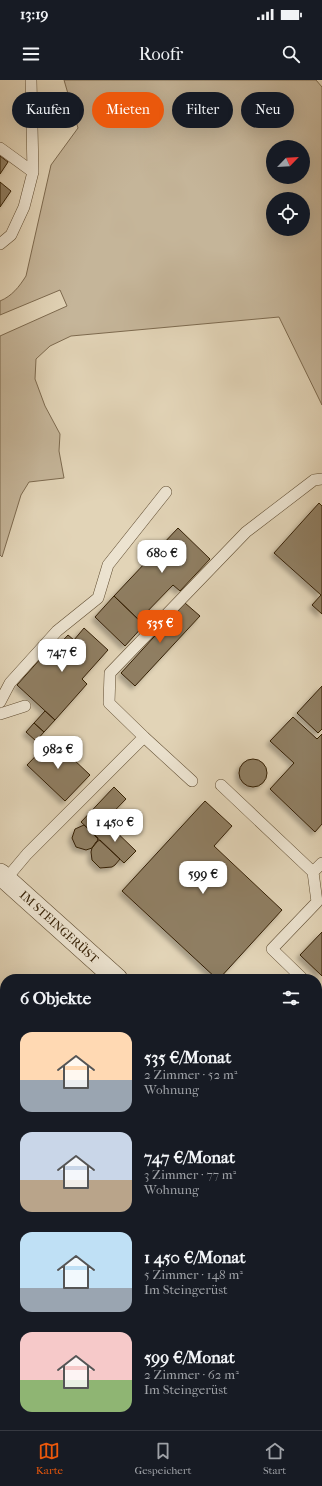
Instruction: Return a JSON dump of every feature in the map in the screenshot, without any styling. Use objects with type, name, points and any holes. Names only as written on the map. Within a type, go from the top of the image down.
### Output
[{"type":"street","name":"IM STEINGERÜST","points":[[3,877],[111,974]]},
{"type":"lane","points":[[0,244],[12,235],[24,207],[33,172],[32,80]]},
{"type":"lane","points":[[0,148],[33,172]]},
{"type":"lane","points":[[192,781],[108,703],[110,674],[246,532],[314,480],[322,479]]},
{"type":"lane","points":[[0,702],[10,683],[57,631],[98,598],[108,565],[166,492]]},
{"type":"lane","points":[[0,714],[25,706]]},
{"type":"lane","points":[[3,877],[144,737]]},
{"type":"lane","points":[[221,785],[313,872],[317,902],[272,949],[297,974]]},
{"type":"lane","points":[[313,872],[322,863]]},
{"type":"shaded area","points":[[64,80],[316,80],[322,87],[322,405],[279,317],[71,336],[50,346],[36,359],[35,379],[45,406],[60,434],[59,451],[64,478],[29,482],[21,495],[2,557],[0,555],[0,336],[67,306],[60,290],[0,315],[0,301],[15,291],[26,276],[51,165],[78,128],[84,128],[84,92],[68,92]]},
{"type":"building","points":[[0,156],[8,162],[0,174]]},
{"type":"building","points":[[0,182],[11,191],[0,207]]},
{"type":"building","points":[[319,503],[322,506],[322,614],[312,605],[321,595],[274,553]]},
{"type":"building","points":[[178,528],[210,559],[180,591],[173,585],[139,620],[114,596]]},
{"type":"building","points":[[114,596],[144,625],[125,646],[95,617]]},
{"type":"building","points":[[185,603],[200,616],[135,686],[121,673]]},
{"type":"building","points":[[84,628],[108,650],[82,679],[87,684],[55,720],[17,685],[50,648],[53,651],[68,635],[74,640]]},
{"type":"building","points":[[322,686],[322,729],[318,733],[297,713]]},
{"type":"building","points":[[45,711],[55,720],[44,732],[34,723]]},
{"type":"building","points":[[293,717],[317,739],[322,734],[322,824],[315,832],[270,789],[294,763],[270,741]]},
{"type":"building","points":[[34,723],[44,732],[36,741],[26,732]]},
{"type":"building","points":[[52,739],[90,775],[65,801],[27,765]]},
{"type":"building","points":[[253,759],[263,763],[267,773],[263,783],[253,787],[243,783],[239,773],[243,763]]},
{"type":"building","points":[[114,787],[126,799],[93,833],[81,822]]},
{"type":"building","points":[[205,801],[232,826],[214,846],[282,910],[224,974],[212,974],[122,891]]},
{"type":"building","points":[[105,821],[107,823],[95,836],[93,833]]},
{"type":"building","points":[[107,823],[136,851],[124,863],[95,836]]},
{"type":"building","points":[[84,825],[98,838],[97,842],[92,848],[86,850],[76,847],[72,838],[75,829]]},
{"type":"building","points":[[100,840],[120,859],[112,867],[100,868],[92,860],[92,848],[96,842]]},
{"type":"building","points":[[322,932],[322,974],[320,974],[300,955]]}]
